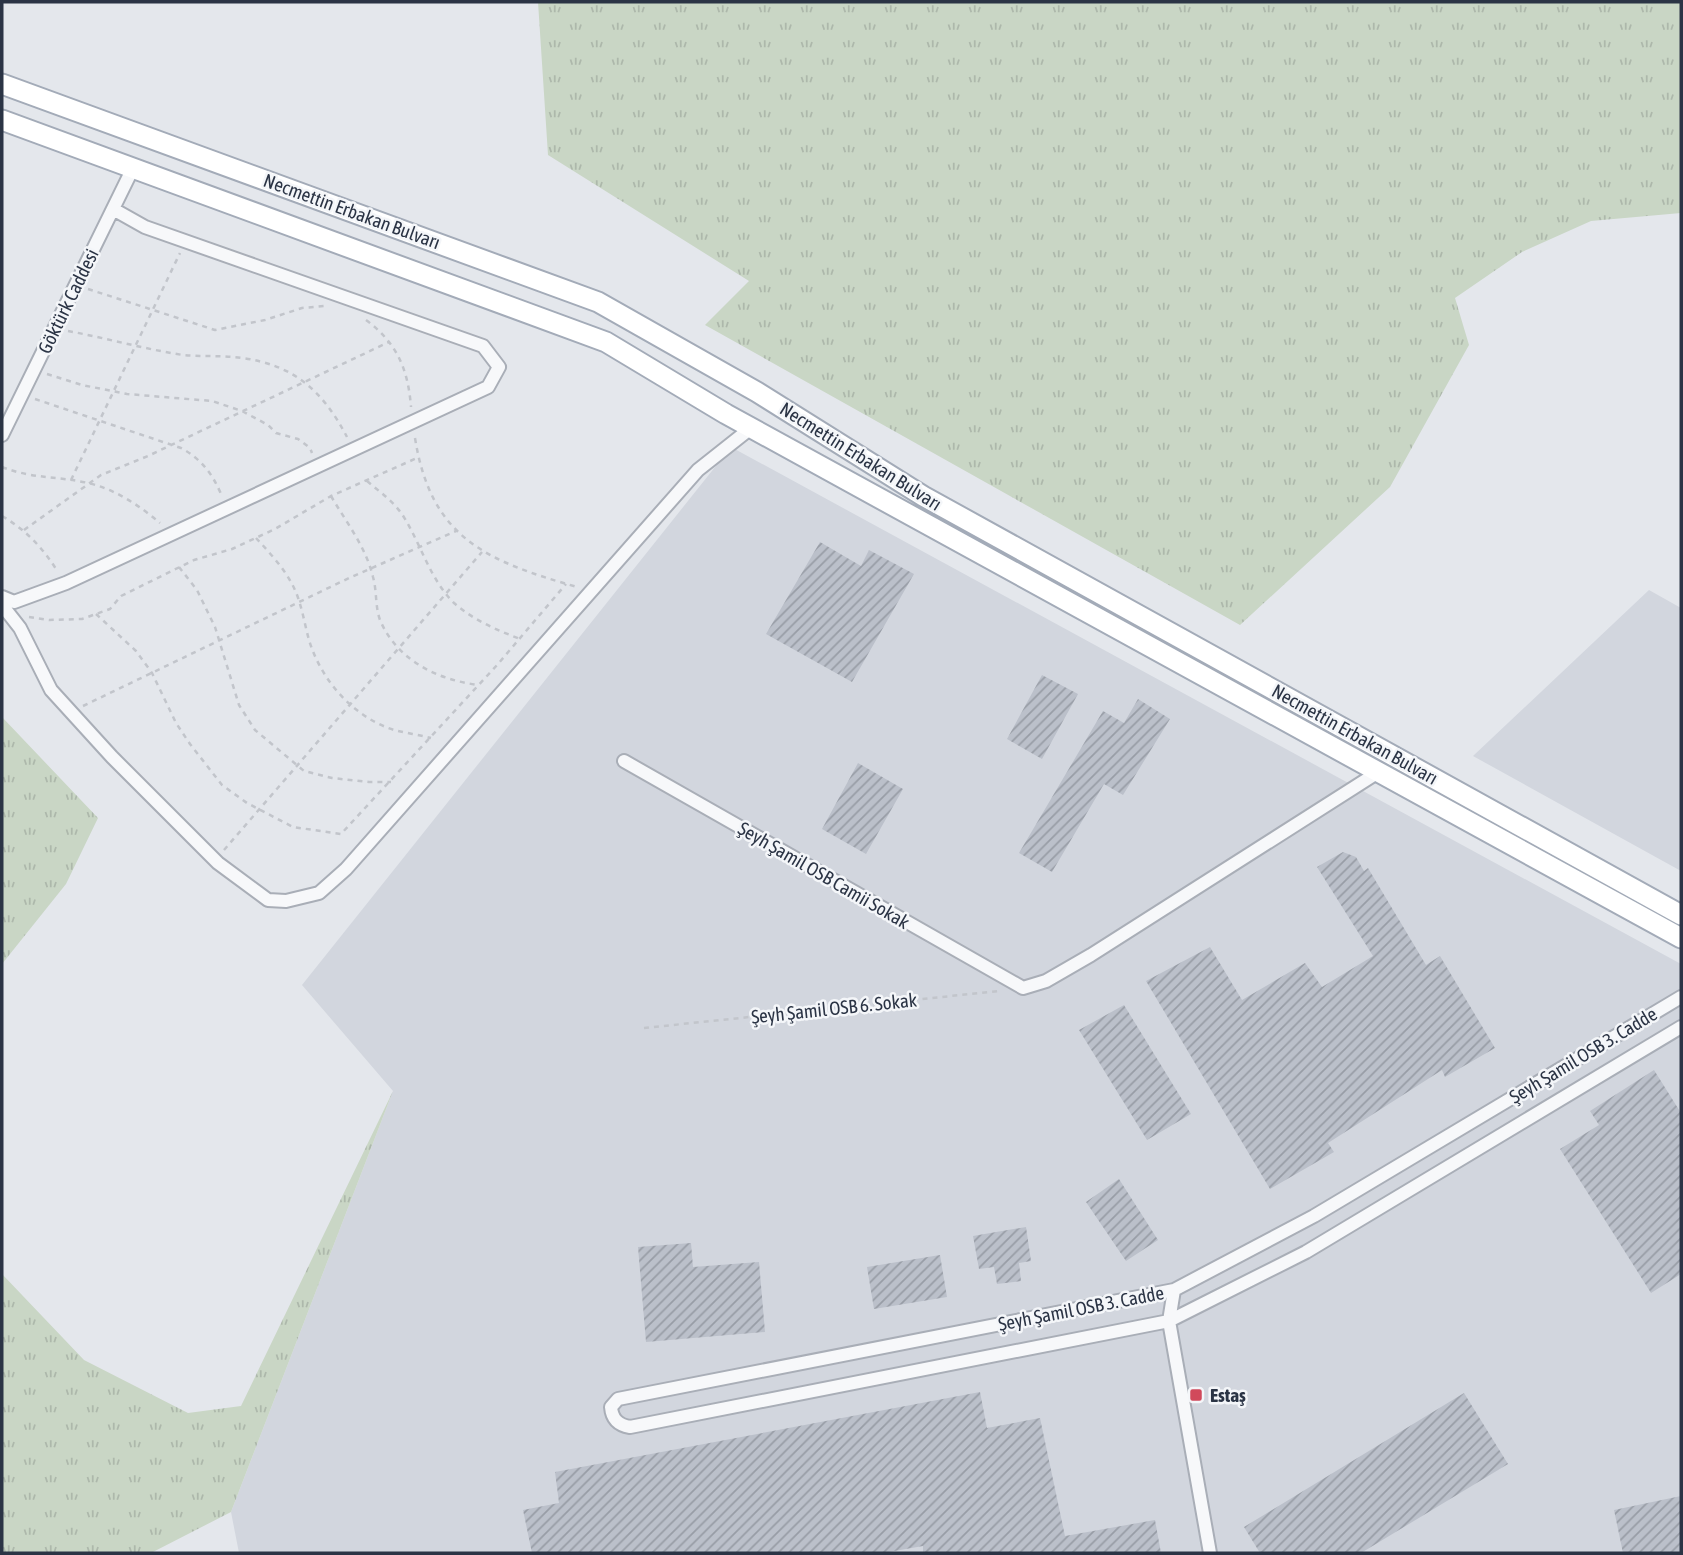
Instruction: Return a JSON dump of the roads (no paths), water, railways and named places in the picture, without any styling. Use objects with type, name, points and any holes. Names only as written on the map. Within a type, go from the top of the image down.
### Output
[{"type":"main road","name":"Necmettin Erbakan Bulvarı","points":[[2,84],[598,302],[757,392],[923,496],[1681,915]]},
{"type":"main road","name":"Necmettin Erbakan Bulvarı","points":[[2,120],[606,342],[751,428],[1681,938]]},
{"type":"street","name":"Göktürk Caddesi","points":[[2,435],[134,168]]},
{"type":"street","points":[[113,209],[145,227],[483,346],[499,367],[488,387],[66,583],[6,602],[51,690],[112,757],[216,861],[268,900],[286,901],[319,893],[346,869],[698,470],[751,428]]},
{"type":"street","name":"Şeyh Şamil OSB Camii Sokak","points":[[624,761],[1023,988],[1046,981],[1091,955],[1380,771]]},
{"type":"street","name":"Şeyh Şamil OSB 3. Cadde","points":[[1169,1321],[630,1427],[622,1426],[613,1417],[611,1408],[618,1399],[1174,1290],[1314,1216],[1681,997]]},
{"type":"street","points":[[1169,1321],[1306,1252],[1681,1027]]},
{"type":"street","points":[[1174,1290],[1169,1321],[1210,1553]]},
{"type":"place","name":"Estaş","points":[[1196,1395]]}]
